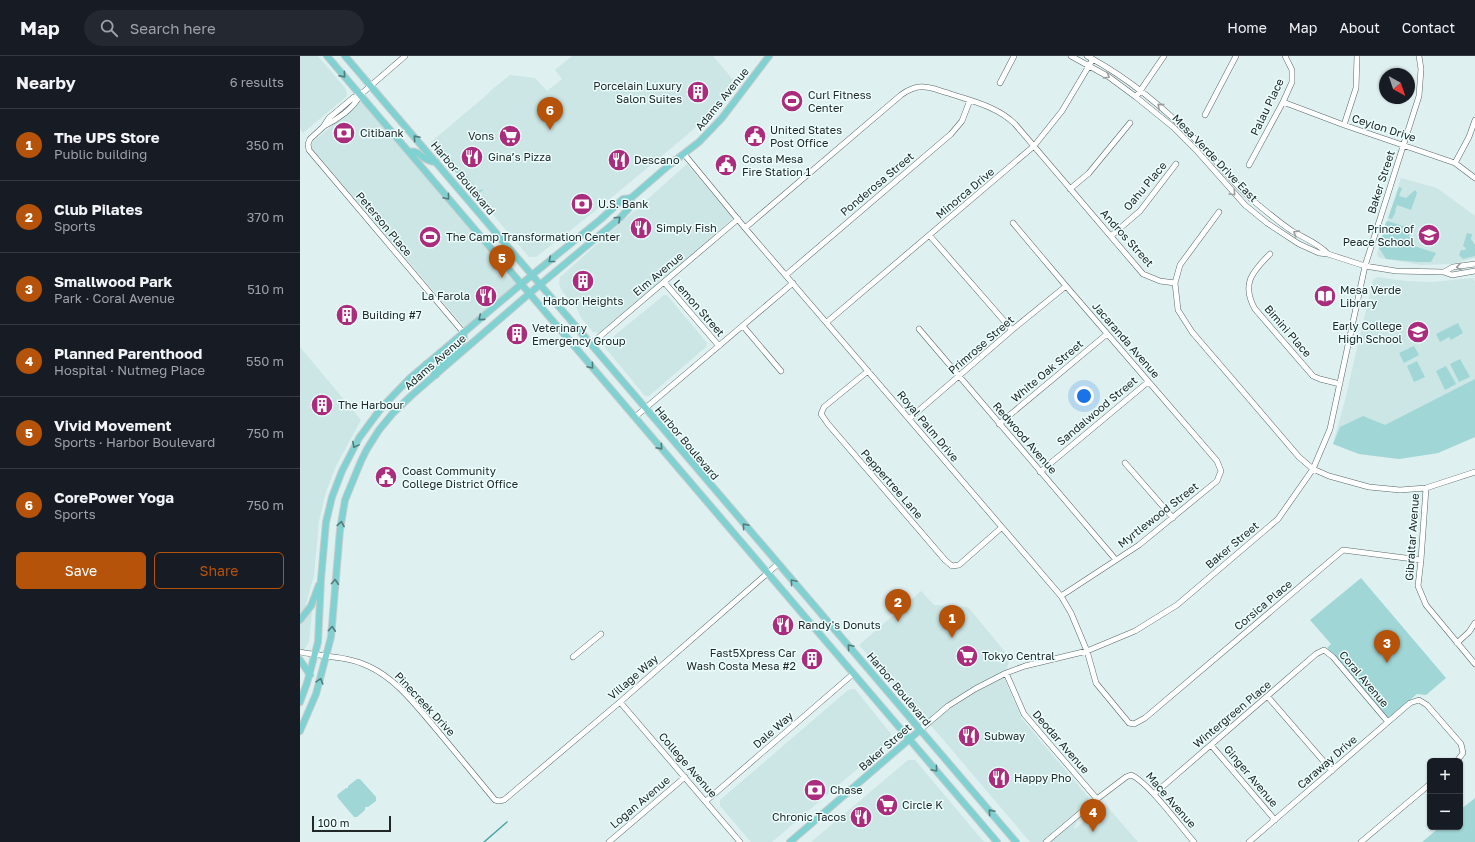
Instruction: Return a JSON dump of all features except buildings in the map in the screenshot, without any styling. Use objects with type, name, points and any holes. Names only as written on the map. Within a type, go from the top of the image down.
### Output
[{"type":"main road","name":"Harbor Boulevard","points":[[327,56],[997,842]]},
{"type":"main road","name":"Harbor Boulevard","points":[[345,56],[1016,842]]},
{"type":"main road","name":"Adams Avenue","points":[[300,702],[310,674],[319,636],[321,579],[326,522],[332,497],[345,464],[359,438],[391,396],[426,364],[521,283],[601,219],[622,199],[631,198],[658,174],[699,142],[722,118],[769,56]]},
{"type":"main road","points":[[409,152],[418,153],[428,161],[436,162]]},
{"type":"main road","name":"Adams Avenue","points":[[300,731],[316,694],[331,637],[340,530],[345,500],[361,460],[379,430],[393,413],[412,395],[540,284],[620,218],[630,207],[631,198]]},
{"type":"main road","points":[[426,364],[436,375],[441,363],[464,341],[465,336],[463,332]]},
{"type":"main road","points":[[370,424],[379,430]]},
{"type":"main road","points":[[300,620],[310,606],[321,579]]},
{"type":"main road","points":[[300,660],[310,674]]},
{"type":"main road","name":"Baker Street","points":[[790,842],[920,730]]},
{"type":"street","points":[[360,95],[405,56]]},
{"type":"street","points":[[1000,83],[1014,56]]},
{"type":"street","name":"Mesa Verde Drive East","points":[[1071,56],[1109,77],[1173,127],[1197,151],[1231,191],[1250,209],[1267,223],[1299,244],[1319,253],[1328,254],[1365,266],[1396,271],[1444,272],[1452,275],[1475,272]]},
{"type":"street","name":"Mesa Verde Drive East","points":[[1087,56],[1141,90],[1180,123],[1236,185],[1255,202],[1287,227],[1322,247],[1328,254]]},
{"type":"street","points":[[1136,97],[1164,56]]},
{"type":"street","points":[[1205,115],[1236,56]]},
{"type":"street","name":"Palau Place","points":[[1249,165],[1283,102],[1292,82],[1292,70],[1285,56]]},
{"type":"street","points":[[1344,125],[1356,88],[1357,56]]},
{"type":"street","name":"Baker Street","points":[[920,730],[948,706],[975,688],[1006,673],[1025,666],[1087,651],[1135,631],[1177,605],[1278,519],[1314,469],[1330,429],[1365,266],[1419,96],[1421,70],[1419,56]]},
{"type":"street","name":"Minorca Drive","points":[[827,322],[1034,146],[1062,111],[1093,59]]},
{"type":"street","name":"Andros Street","points":[[745,228],[901,95],[912,88],[924,87],[970,100],[996,110],[1006,117],[1034,146],[1144,274],[1160,281],[1175,283]]},
{"type":"street","name":"Peterson Place","points":[[360,95],[357,101],[333,122],[323,127],[310,139],[308,144],[309,150],[463,332]]},
{"type":"street","name":"Ponderosa Street","points":[[786,275],[951,134],[962,121],[970,100]]},
{"type":"street","name":"Ceylon Drive","points":[[1283,102],[1344,125],[1455,163],[1475,178]]},
{"type":"street","points":[[1455,163],[1469,137],[1475,120]]},
{"type":"street","points":[[1070,189],[1089,173],[1130,123]]},
{"type":"street","name":"Royal Palm Drive","points":[[684,154],[745,228],[827,322],[1001,528],[1061,596],[1071,613],[1087,651],[1096,683],[1124,719],[1129,723],[1134,724]]},
{"type":"street","name":"Oahu Place","points":[[1111,236],[1140,211],[1176,164]]},
{"type":"street","points":[[1219,212],[1180,265],[1175,283],[1178,310],[1192,332],[1299,457],[1314,469],[1329,476],[1369,487],[1400,490],[1426,488],[1475,472]]},
{"type":"street","name":"Elm Avenue","points":[[591,344],[738,219]]},
{"type":"street","name":"Jacaranda Avenue","points":[[1013,224],[1217,461],[1221,471]]},
{"type":"street","points":[[930,236],[1012,330]]},
{"type":"street","name":"Bimini Place","points":[[1270,254],[1256,268],[1252,274],[1248,287],[1255,309],[1313,376],[1340,384]]},
{"type":"street","name":"Mesa Verde Drive East","points":[[1444,272],[1453,267],[1475,264]]},
{"type":"street","name":"Lemon Street","points":[[664,282],[719,346]]},
{"type":"street","points":[[635,417],[793,283]]},
{"type":"street","name":"Primrose Street","points":[[909,419],[1012,330],[1066,286]]},
{"type":"street","points":[[743,326],[781,371]]},
{"type":"street","name":"Redwood Avenue","points":[[919,329],[1116,560]]},
{"type":"street","name":"White Oak Street","points":[[999,424],[1107,334]]},
{"type":"street","name":"Peppertree Lane","points":[[868,371],[824,407],[821,414],[828,424],[945,560],[952,566],[959,565],[1001,528]]},
{"type":"street","name":"Sandalwood Street","points":[[1040,472],[1148,382]]},
{"type":"street","points":[[1125,463],[1173,518]]},
{"type":"street","name":"Myrtlewood Street","points":[[1061,596],[1140,545],[1217,481],[1221,471]]},
{"type":"street","name":"Gibraltar Avenue","points":[[1426,488],[1418,586],[1426,606],[1475,664]]},
{"type":"street","name":"Corsica Place","points":[[1134,724],[1145,718],[1343,550],[1421,560]]},
{"type":"street","name":"Village Way","points":[[499,801],[504,800],[620,702],[778,564]]},
{"type":"street","points":[[1457,643],[1469,632],[1475,623]]},
{"type":"street","points":[[573,657],[602,634]]},
{"type":"street","name":"Wintergreen Place","points":[[1154,794],[1316,654],[1324,650]]},
{"type":"street","name":"Coral Avenue","points":[[1324,650],[1333,656],[1388,722]]},
{"type":"street","name":"Pinecreek Drive","points":[[300,652],[345,659],[368,666],[388,678],[400,688],[422,713],[495,800],[499,801]]},
{"type":"street","name":"Deodar Avenue","points":[[1006,673],[1024,714],[1097,798]]},
{"type":"street","name":"Dale Way","points":[[706,801],[853,674]]},
{"type":"street","points":[[1268,697],[1332,771]]},
{"type":"street","name":"Caraway Drive","points":[[1249,842],[1410,703],[1419,700],[1427,705],[1461,744],[1463,753],[1459,758]]},
{"type":"street","name":"College Avenue","points":[[620,702],[740,842]]},
{"type":"street","name":"Ginger Avenue","points":[[1211,745],[1275,820]]},
{"type":"street","name":"Mace Avenue","points":[[1097,798],[1126,776],[1131,775],[1138,777],[1194,842]]},
{"type":"street","name":"Logan Avenue","points":[[609,842],[685,777]]},
{"type":"street","points":[[1362,842],[1427,787]]},
{"type":"street","points":[[1046,842],[1097,798]]},
{"type":"shaded area","points":[[300,56],[318,56],[345,88],[347,93],[346,97],[303,133],[300,129]]},
{"type":"shaded area","points":[[572,56],[713,56],[735,82],[712,112],[687,135],[599,208],[536,257],[529,257],[431,142],[510,75],[535,78],[547,91],[562,79],[555,70]]},
{"type":"shaded area","points":[[361,101],[516,284],[465,328],[309,145]]},
{"type":"shaded area","points":[[440,147],[479,191],[482,189],[483,190],[479,193],[476,189],[473,192],[436,150]]},
{"type":"shaded area","points":[[687,164],[733,218],[661,283],[599,333],[593,332],[562,291],[559,284],[560,277]]},
{"type":"shaded area","name":"Prince of Peace School","points":[[1401,178],[1437,188],[1475,216],[1475,258],[1451,264],[1421,265],[1378,257],[1377,254]]},
{"type":"shaded area","points":[[1399,187],[1402,188],[1399,196],[1406,198],[1415,190],[1417,193],[1411,210],[1397,205],[1392,219],[1388,218]]},
{"type":"shaded area","points":[[1388,221],[1411,229],[1409,237],[1413,239],[1411,245],[1436,253],[1431,262],[1386,259],[1379,248],[1386,222]]},
{"type":"shaded area","points":[[1467,233],[1472,234],[1471,239],[1475,245],[1475,256],[1463,259],[1459,255],[1461,250],[1465,250],[1466,248],[1463,246]]},
{"type":"shaded area","name":"Early College High School","points":[[1377,277],[1406,281],[1432,282],[1473,278],[1475,282],[1475,437],[1438,453],[1399,459],[1359,454],[1333,444],[1345,400],[1373,280]]},
{"type":"shaded area","points":[[664,295],[667,295],[707,343],[706,347],[649,396],[645,396],[603,345]]},
{"type":"shaded area","points":[[1458,323],[1463,333],[1451,340],[1449,337],[1440,342],[1436,334]]},
{"type":"shaded area","points":[[1414,346],[1419,355],[1404,363],[1399,353]]},
{"type":"shaded area","points":[[300,347],[361,420],[336,466],[326,492],[319,521],[314,575],[306,604],[312,613],[309,642],[300,656]]},
{"type":"shaded area","points":[[1460,359],[1470,377],[1459,382],[1450,364]]},
{"type":"shaded area","points":[[1417,361],[1425,377],[1414,382],[1407,366]]},
{"type":"shaded area","points":[[1446,366],[1456,384],[1445,390],[1436,371]]},
{"type":"shaded area","points":[[1475,379],[1475,437],[1438,453],[1399,459],[1359,454],[1333,444],[1340,427],[1363,416],[1385,425]]},
{"type":"shaded area","points":[[1361,578],[1446,678],[1426,695],[1417,694],[1388,718],[1327,648],[1331,644],[1310,620]]},
{"type":"shaded area","points":[[921,591],[934,605],[968,607],[1010,658],[1004,678],[1022,719],[1089,798],[1074,828],[1075,829],[1105,804],[1138,842],[1030,842],[940,736],[859,645]]},
{"type":"shaded area","points":[[855,689],[891,734],[890,741],[772,842],[751,842],[720,806],[720,800],[848,690]]},
{"type":"shaded area","points":[[908,760],[915,760],[984,842],[811,842]]},
{"type":"shaded area","points":[[357,779],[360,779],[376,797],[376,801],[368,807],[365,807],[365,810],[357,817],[354,817],[337,795],[348,788],[348,786]]},
{"type":"shaded area","points":[[1475,798],[1475,842],[1422,842],[1436,830],[1463,830],[1463,808]]},
{"type":"waterway","points":[[484,842],[507,822]]},
{"type":"place","name":"Porcelain Luxury Salon Suites","points":[[698,92]]},
{"type":"place","name":"Curl Fitness Center","points":[[792,101]]},
{"type":"place","name":"CorePower Yoga","points":[[550,130]]},
{"type":"place","name":"Citibank","points":[[344,133]]},
{"type":"place","name":"Vons","points":[[510,136]]},
{"type":"place","name":"United States Post Office","points":[[755,136]]},
{"type":"place","name":"Gina’s Pizza","points":[[472,157]]},
{"type":"place","name":"Descano","points":[[619,160]]},
{"type":"place","name":"Costa Mesa Fire Station 1","points":[[726,165]]},
{"type":"place","name":"U.S. Bank","points":[[582,204]]},
{"type":"place","name":"Simply Fish","points":[[641,228]]},
{"type":"place","name":"Prince of Peace School","points":[[1429,235]]},
{"type":"place","name":"The Camp Transformation Center","points":[[430,237]]},
{"type":"place","name":"Vivid Movement","points":[[502,278]]},
{"type":"place","name":"Harbor Heights","points":[[583,281]]},
{"type":"place","name":"La Farola","points":[[486,296]]},
{"type":"place","name":"Mesa Verde Library","points":[[1325,296]]},
{"type":"place","name":"Building #7","points":[[347,315]]},
{"type":"place","name":"Early College High School","points":[[1418,332]]},
{"type":"place","name":"Veterinary Emergency Group","points":[[517,334]]},
{"type":"place","name":"The Harbour","points":[[322,405]]},
{"type":"place","name":"Coast Community College District Office","points":[[386,477]]},
{"type":"place","name":"Club Pilates","points":[[898,622]]},
{"type":"place","name":"Randy's Donuts","points":[[783,625]]},
{"type":"place","name":"The UPS Store","points":[[952,638]]},
{"type":"place","name":"Tokyo Central","points":[[967,656]]},
{"type":"place","name":"Fast5Xpress Car Wash Costa Mesa #2","points":[[812,659]]},
{"type":"place","name":"Smallwood Park","points":[[1387,663]]},
{"type":"place","name":"Subway","points":[[969,736]]},
{"type":"place","name":"Happy Pho","points":[[999,778]]},
{"type":"place","name":"Chase","points":[[815,790]]},
{"type":"place","name":"Circle K","points":[[887,805]]},
{"type":"place","name":"Chronic Tacos","points":[[861,817]]},
{"type":"place","name":"Planned Parenthood","points":[[1093,832]]}]
